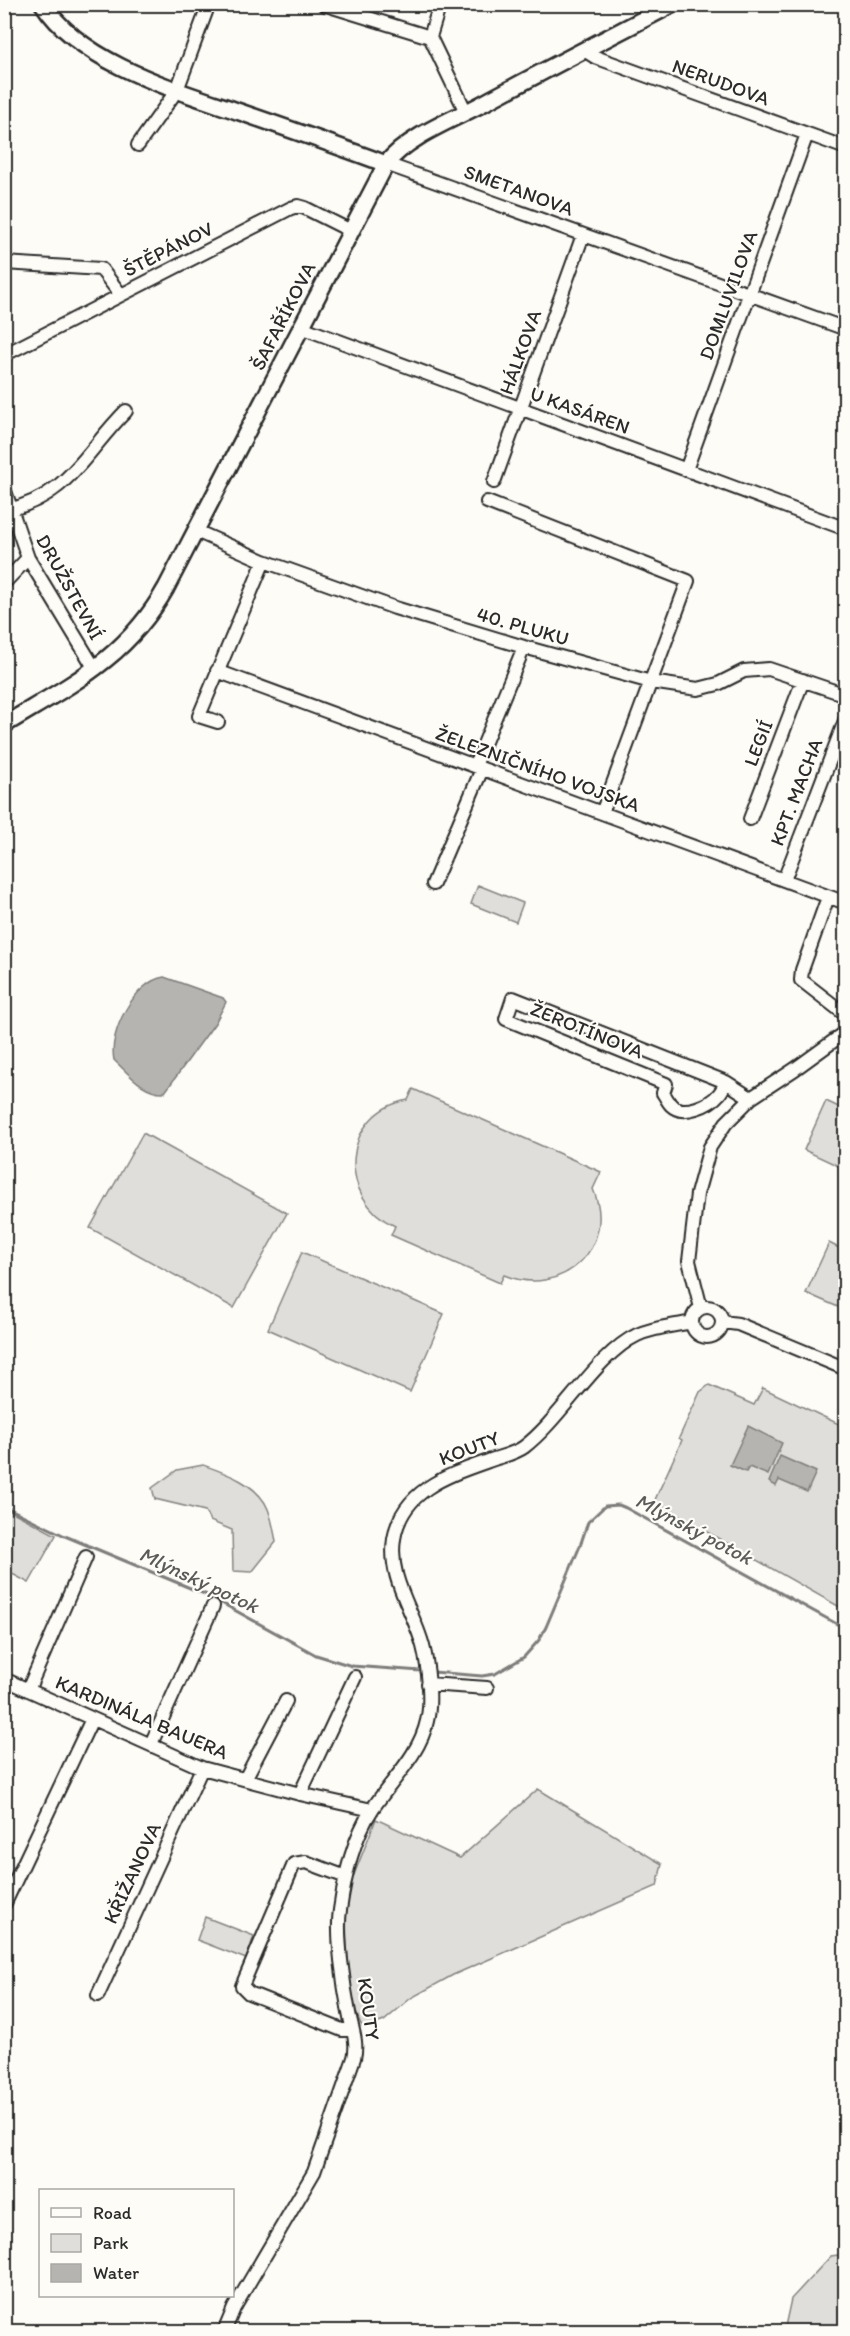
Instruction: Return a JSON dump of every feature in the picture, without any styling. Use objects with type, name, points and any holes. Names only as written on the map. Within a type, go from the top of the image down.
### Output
[{"type":"street","name":"SMETANOVA","points":[[43,4],[68,32],[133,74],[846,329]]},
{"type":"street","points":[[138,145],[177,90],[209,4]]},
{"type":"street","points":[[323,4],[430,37]]},
{"type":"street","points":[[440,4],[430,37],[466,112]]},
{"type":"street","name":"ŠAFAŘÍKOVA","points":[[4,725],[95,669],[124,645],[160,600],[386,164],[406,145],[673,4]]},
{"type":"street","name":"NERUDOVA","points":[[584,50],[595,57],[846,148]]},
{"type":"street","name":"DOMLUVILOVA","points":[[686,470],[807,134]]},
{"type":"street","name":"ŠTĚPÁNOV","points":[[4,355],[295,207],[305,208],[351,231]]},
{"type":"street","name":"HÁLKOVA","points":[[494,482],[583,235]]},
{"type":"street","points":[[4,262],[101,269],[121,295]]},
{"type":"street","name":"U KASÁREN","points":[[301,327],[846,529]]},
{"type":"street","points":[[8,510],[54,491],[60,486],[126,411]]},
{"type":"street","name":"DRUŽSTEVNÍ","points":[[4,488],[8,510],[28,558],[95,669]]},
{"type":"street","points":[[487,502],[688,581],[602,813]]},
{"type":"street","name":"40. PLUKU","points":[[196,531],[264,561],[395,608],[651,682],[698,689],[718,684],[744,671],[760,668],[779,671],[846,695]]},
{"type":"street","points":[[4,583],[28,558]]},
{"type":"street","points":[[218,723],[199,716],[264,561]]},
{"type":"street","points":[[433,884],[524,647]]},
{"type":"street","name":"ŽELEZNIČNÍHO VOJSKA","points":[[217,671],[846,903]]},
{"type":"street","name":"LEGIÍ","points":[[750,819],[803,680]]},
{"type":"street","name":"KPT. MACHA","points":[[784,880],[846,718]]},
{"type":"street","points":[[828,897],[802,970],[801,980],[846,1015]]},
{"type":"street","name":"ŽEROTÍNOVA","points":[[666,1084],[506,1019],[513,998],[726,1082],[751,1098]]},
{"type":"street","points":[[702,1308],[689,1261],[697,1194],[710,1146],[726,1123],[751,1098],[846,1032]]},
{"type":"street","points":[[680,1065],[666,1084],[663,1093],[670,1105],[677,1109],[685,1110],[705,1104],[718,1096],[726,1082]]},
{"type":"street","points":[[707,1307],[718,1311],[723,1322],[718,1334],[707,1338],[696,1334],[692,1322],[696,1311],[702,1308],[707,1307]]},
{"type":"street","name":"KOUTY","points":[[225,2331],[234,2308],[314,2172],[355,2053],[356,2044],[342,1961],[339,1912],[352,1849],[372,1810],[409,1759],[428,1720],[428,1684],[423,1647],[394,1575],[392,1556],[394,1537],[401,1516],[413,1499],[430,1485],[450,1475],[521,1449],[548,1427],[601,1364],[636,1335],[692,1322]]},
{"type":"street","points":[[723,1322],[738,1324],[846,1370]]},
{"type":"street","points":[[28,1690],[86,1557]]},
{"type":"street","points":[[151,1744],[213,1606]]},
{"type":"street","points":[[300,1794],[355,1677]]},
{"type":"street","name":"KARDINÁLA BAUERA","points":[[4,1679],[202,1767],[300,1794],[372,1810]]},
{"type":"street","points":[[428,1684],[487,1688]]},
{"type":"street","points":[[244,1779],[286,1701]]},
{"type":"street","points":[[4,1905],[92,1719]]},
{"type":"street","name":"KŘIŽANOVA","points":[[98,1995],[202,1767]]},
{"type":"street","points":[[346,1877],[306,1863],[294,1864],[242,1986],[249,1993],[342,2030],[352,2030]]},
{"type":"green space","points":[[478,885],[523,903],[516,922],[471,904]]},
{"type":"green space","points":[[413,1089],[601,1172],[593,1189],[599,1210],[598,1230],[591,1248],[580,1263],[564,1274],[546,1280],[526,1281],[504,1275],[500,1283],[391,1235],[395,1226],[376,1213],[363,1197],[356,1177],[354,1157],[359,1138],[369,1121],[386,1108],[408,1100]]},
{"type":"green space","points":[[826,1101],[845,1110],[845,1169],[804,1150]]},
{"type":"green space","points":[[143,1133],[287,1213],[234,1308],[90,1228]]},
{"type":"green space","points":[[829,1243],[845,1251],[845,1310],[806,1293]]},
{"type":"green space","points":[[302,1252],[444,1314],[410,1392],[268,1329]]},
{"type":"green space","points":[[709,1385],[754,1405],[763,1388],[845,1427],[845,1610],[654,1502],[682,1440],[679,1438],[700,1392]]},
{"type":"green space","points":[[203,1465],[249,1486],[263,1500],[268,1509],[276,1542],[252,1572],[233,1571],[232,1530],[210,1521],[205,1511],[155,1499],[152,1488],[177,1470]]},
{"type":"green space","points":[[5,1508],[56,1535],[29,1583],[5,1570]]},
{"type":"green space","points":[[538,1789],[662,1864],[657,1886],[453,1975],[411,1998],[384,2021],[363,2027],[354,2002],[348,1959],[347,1898],[349,1887],[376,1819],[460,1858]]},
{"type":"green space","points":[[205,1917],[254,1936],[246,1959],[197,1940]]},
{"type":"green space","points":[[845,2254],[845,2331],[784,2331],[791,2299],[831,2256]]},
{"type":"water","points":[[164,977],[223,998],[226,1002],[215,1023],[165,1092],[150,1089],[137,1082],[114,1060],[113,1049],[115,1036],[126,1009],[143,988]]},
{"type":"water","points":[[748,1426],[782,1443],[768,1475],[749,1467],[746,1472],[730,1465]]},
{"type":"water","points":[[780,1456],[816,1472],[807,1492],[779,1480],[776,1486],[769,1482]]},
{"type":"waterway","name":"Mlýnský potok","points":[[433,1672],[482,1676],[495,1674],[524,1657],[539,1640],[546,1627],[588,1522],[605,1506],[619,1505],[626,1508],[846,1629]]},
{"type":"waterway","name":"Mlýnský potok","points":[[4,1506],[65,1536],[207,1595],[316,1655],[352,1666],[421,1671]]}]
